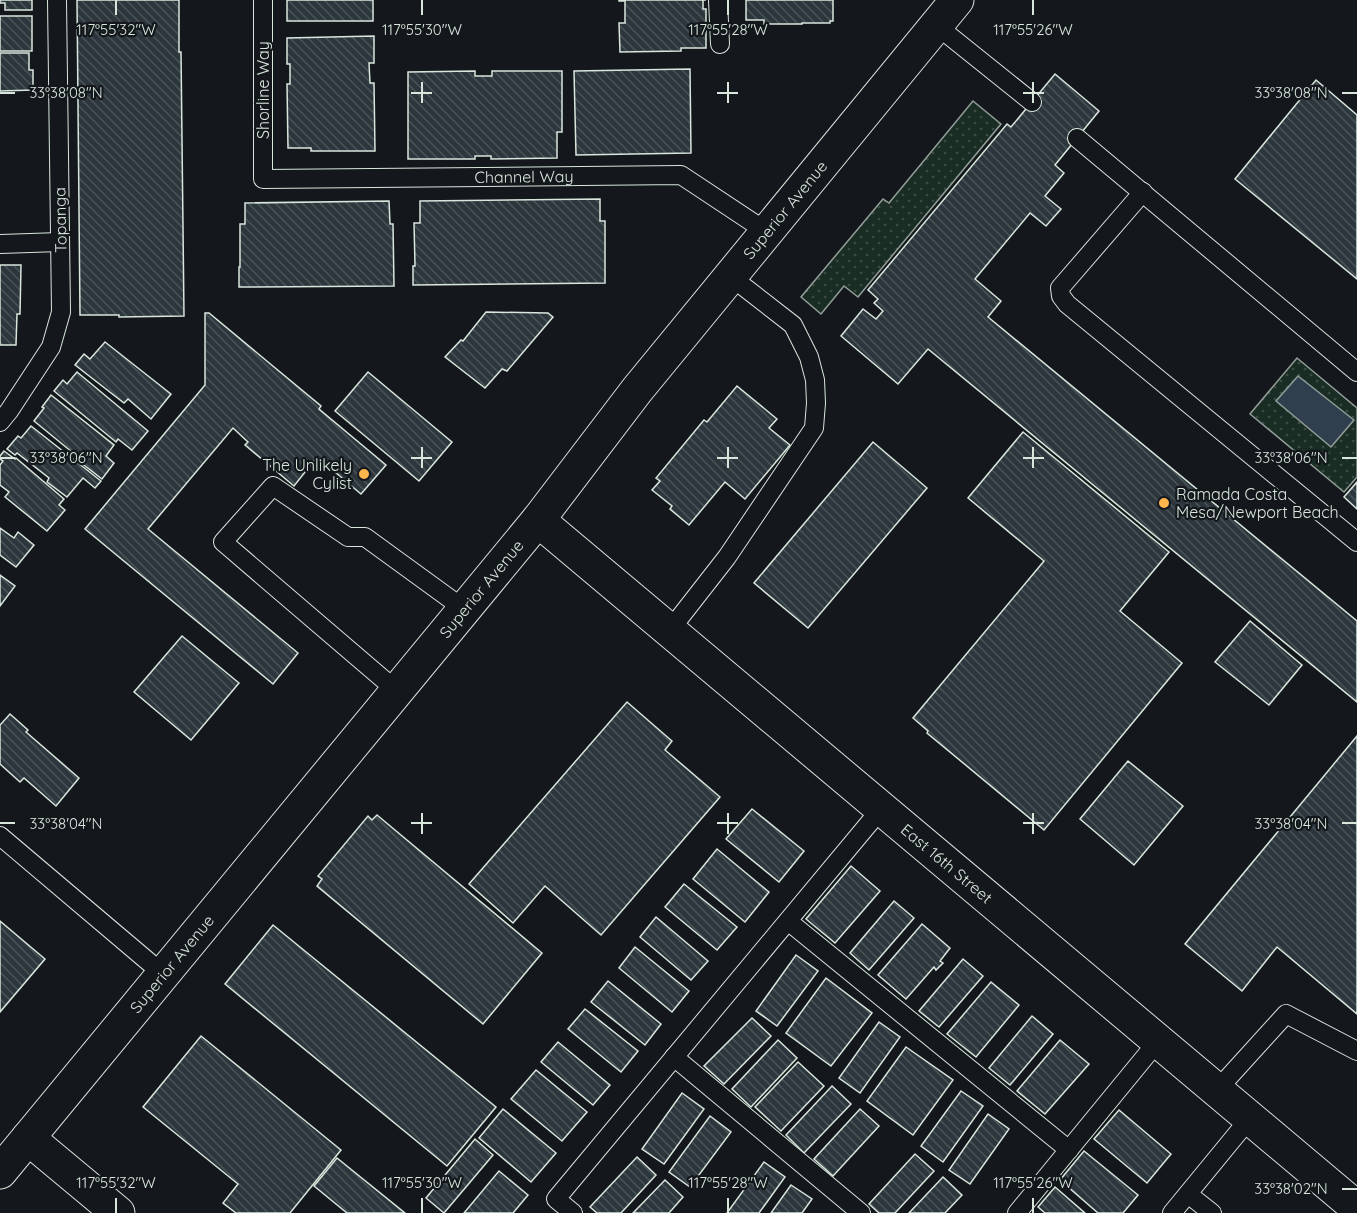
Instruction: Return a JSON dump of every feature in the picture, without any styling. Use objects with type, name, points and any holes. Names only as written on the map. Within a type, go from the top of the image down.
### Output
[{"type":"main road","name":"Superior Avenue","points":[[10,1152],[163,974],[538,520],[637,390],[957,0]]},
{"type":"main road","name":"East 16th Street","points":[[538,520],[1250,1118],[1347,1207]]},
{"type":"main road","points":[[10,1152],[118,1213]]},
{"type":"lane","name":"Topanga","points":[[0,422],[51,347],[61,312],[57,0]]},
{"type":"lane","name":"Shorline Way","points":[[263,0],[263,179]]},
{"type":"lane","points":[[718,0],[720,44]]},
{"type":"lane","points":[[936,25],[1032,102]]},
{"type":"lane","points":[[1077,138],[1357,372]]},
{"type":"lane","name":"Channel Way","points":[[263,179],[681,175],[767,232]]},
{"type":"lane","points":[[1143,192],[1060,288],[1061,296],[1067,304],[1357,542]]},
{"type":"lane","points":[[0,244],[60,242]]},
{"type":"lane","points":[[670,630],[727,557],[814,428],[815,380],[809,357],[793,325],[730,276]]},
{"type":"lane","points":[[397,691],[223,542],[273,486],[348,537],[365,537],[464,609]]},
{"type":"lane","points":[[573,1213],[556,1199],[881,809]]},
{"type":"lane","points":[[0,836],[163,974]]},
{"type":"lane","points":[[788,921],[1069,1150]]},
{"type":"lane","points":[[1216,1090],[1286,1014],[1357,1051]]},
{"type":"lane","points":[[1017,1213],[1158,1041]]},
{"type":"lane","points":[[674,1057],[861,1213]]},
{"type":"lane","points":[[1172,1213],[1250,1118]]},
{"type":"lane","points":[[1188,1194],[1212,1213]]},
{"type":"green space","points":[[973,101],[1001,124],[858,297],[844,286],[821,314],[801,297],[883,199],[889,203]]},
{"type":"green space","points":[[1297,358],[1357,408],[1357,477],[1344,492],[1250,414]]},
{"type":"water","points":[[1298,376],[1354,420],[1331,447],[1276,401]]},
{"type":"building","points":[[0,0],[32,0],[32,10],[5,10],[5,3],[0,3]]},
{"type":"building","points":[[77,0],[179,0],[184,316],[80,315]]},
{"type":"building","points":[[287,0],[373,0],[373,21],[287,21]]},
{"type":"building","points":[[619,0],[703,0],[703,9],[706,9],[706,48],[681,48],[681,51],[620,52],[619,23],[625,23],[625,1]]},
{"type":"building","points":[[746,0],[833,0],[833,21],[830,23],[764,24],[764,20],[746,20]]},
{"type":"building","points":[[0,16],[32,16],[32,51],[0,51]]},
{"type":"building","points":[[374,36],[374,63],[369,63],[370,83],[374,83],[375,151],[311,151],[311,148],[288,148],[287,84],[290,84],[290,64],[287,64],[287,38]]},
{"type":"building","points":[[0,53],[29,53],[29,70],[33,70],[33,90],[0,91]]},
{"type":"building","points":[[690,69],[691,153],[576,155],[574,71]]},
{"type":"building","points":[[475,71],[475,76],[492,76],[492,71],[562,71],[562,132],[557,132],[557,158],[491,159],[491,156],[475,156],[475,159],[408,159],[408,72]]},
{"type":"building","name":"Ramada Costa Mesa/Newport Beach","points":[[1055,74],[1099,111],[1055,165],[1064,173],[1045,196],[1061,209],[1046,226],[1030,213],[975,279],[1001,301],[988,317],[1357,621],[1357,702],[928,349],[898,384],[841,336],[863,309],[876,319],[883,311],[874,303],[878,299],[868,290],[1007,124],[1011,127]]},
{"type":"building","points":[[1316,80],[1357,115],[1357,279],[1235,179]]},
{"type":"building","points":[[600,199],[600,221],[605,221],[605,283],[413,285],[414,223],[420,223],[420,201]]},
{"type":"building","points":[[389,201],[390,224],[393,224],[394,286],[239,287],[240,224],[245,224],[245,203]]},
{"type":"building","points":[[0,265],[21,265],[20,314],[17,314],[16,345],[0,345]]},
{"type":"building","points":[[486,312],[548,313],[553,317],[507,371],[502,369],[485,388],[445,357],[461,340],[463,341]]},
{"type":"building","points":[[205,313],[209,313],[321,406],[319,409],[386,465],[361,494],[317,457],[294,486],[245,445],[248,442],[233,428],[148,529],[298,653],[273,684],[85,529],[205,385]]},
{"type":"building","points":[[105,342],[171,394],[151,419],[128,399],[124,403],[75,365],[84,354],[90,359]]},
{"type":"building","points":[[77,372],[148,431],[132,450],[118,439],[116,442],[54,391],[63,380],[67,384]]},
{"type":"building","points":[[368,372],[452,442],[419,481],[335,411]]},
{"type":"building","points":[[737,386],[777,419],[769,428],[790,445],[745,499],[725,482],[689,525],[670,509],[672,506],[652,490],[660,481],[656,478],[704,420],[707,422]]},
{"type":"building","points":[[51,395],[114,445],[106,456],[114,463],[102,479],[34,421]]},
{"type":"building","points":[[31,426],[101,481],[95,488],[83,478],[67,497],[47,482],[49,478],[17,453],[15,455],[7,449]]},
{"type":"building","points":[[1023,432],[1169,552],[1120,611],[1182,663],[1044,830],[927,733],[928,731],[913,718],[1044,561],[968,498]]},
{"type":"building","points":[[873,442],[927,488],[808,628],[754,583]]},
{"type":"building","points":[[4,451],[16,458],[64,499],[59,505],[65,510],[47,531],[5,497],[9,492],[0,485],[0,465],[3,461],[0,456]]},
{"type":"building","points":[[1357,482],[1357,509],[1344,497]]},
{"type":"building","points":[[0,528],[14,538],[18,532],[34,545],[16,567],[0,555]]},
{"type":"building","points":[[0,575],[15,586],[0,606]]},
{"type":"building","points":[[1250,621],[1302,665],[1269,705],[1215,662]]},
{"type":"building","points":[[182,636],[239,683],[191,740],[134,692]]},
{"type":"building","points":[[627,702],[672,741],[665,750],[720,797],[601,935],[545,886],[513,923],[469,884]]},
{"type":"building","points":[[10,714],[28,730],[26,732],[79,778],[56,806],[24,778],[20,782],[0,764],[0,725]]},
{"type":"building","points":[[1357,736],[1357,1014],[1277,947],[1242,991],[1185,944]]},
{"type":"building","points":[[1128,761],[1183,806],[1134,865],[1080,819]]},
{"type":"building","points":[[752,809],[804,851],[779,882],[726,839]]},
{"type":"building","points":[[377,815],[542,953],[483,1024],[317,886],[322,879],[318,876],[368,816],[372,820]]},
{"type":"building","points":[[717,849],[769,892],[745,922],[693,879]]},
{"type":"building","points":[[851,866],[880,891],[835,943],[806,919]]},
{"type":"building","points":[[684,884],[737,927],[717,950],[665,907]]},
{"type":"building","points":[[894,901],[914,918],[869,970],[850,953]]},
{"type":"building","points":[[656,917],[708,961],[691,980],[640,937]]},
{"type":"building","points":[[0,921],[45,959],[0,1012]]},
{"type":"building","points":[[922,924],[950,948],[940,961],[943,963],[936,970],[934,967],[906,999],[878,975]]},
{"type":"building","points":[[273,925],[496,1107],[447,1166],[225,984]]},
{"type":"building","points":[[635,947],[689,991],[672,1012],[619,968]]},
{"type":"building","points":[[796,955],[818,971],[777,1026],[756,1011]]},
{"type":"building","points":[[963,959],[983,976],[939,1027],[919,1011]]},
{"type":"building","points":[[826,978],[872,1013],[831,1066],[786,1033]]},
{"type":"building","points":[[608,981],[661,1024],[645,1045],[591,1002]]},
{"type":"building","points":[[991,982],[1019,1005],[976,1057],[947,1034]]},
{"type":"building","points":[[585,1009],[638,1051],[621,1072],[568,1029]]},
{"type":"building","points":[[1032,1016],[1053,1034],[1010,1085],[989,1068]]},
{"type":"building","points":[[752,1018],[771,1036],[724,1084],[704,1066]]},
{"type":"building","points":[[879,1022],[900,1037],[860,1093],[839,1078]]},
{"type":"building","points":[[201,1036],[341,1150],[290,1213],[236,1213],[223,1203],[238,1184],[143,1107]]},
{"type":"building","points":[[778,1040],[797,1058],[751,1107],[732,1089]]},
{"type":"building","points":[[1060,1040],[1089,1064],[1045,1114],[1017,1091]]},
{"type":"building","points":[[558,1042],[610,1085],[593,1105],[541,1062]]},
{"type":"building","points":[[906,1047],[953,1080],[913,1135],[867,1101]]},
{"type":"building","points":[[798,1062],[824,1086],[781,1131],[755,1107]]},
{"type":"building","points":[[536,1070],[587,1112],[562,1141],[511,1099]]},
{"type":"building","points":[[832,1086],[851,1104],[804,1153],[786,1135]]},
{"type":"building","points":[[961,1091],[983,1106],[943,1162],[921,1146]]},
{"type":"building","points":[[682,1093],[704,1109],[664,1164],[642,1149]]},
{"type":"building","points":[[503,1109],[556,1153],[531,1182],[479,1138]]},
{"type":"building","points":[[860,1109],[879,1126],[833,1176],[814,1159]]},
{"type":"building","points":[[1119,1110],[1171,1154],[1147,1183],[1094,1139]]},
{"type":"building","points":[[988,1114],[1009,1129],[970,1184],[949,1170]]},
{"type":"building","points":[[710,1116],[731,1132],[690,1187],[669,1172]]},
{"type":"building","points":[[475,1139],[493,1155],[444,1213],[426,1198]]},
{"type":"building","points":[[1084,1151],[1138,1195],[1123,1213],[1098,1213],[1060,1180]]},
{"type":"building","points":[[915,1154],[934,1171],[895,1213],[879,1213],[869,1204]]},
{"type":"building","points":[[637,1157],[656,1175],[621,1213],[597,1213],[590,1207]]},
{"type":"building","points":[[337,1158],[405,1213],[347,1213],[314,1186]]},
{"type":"building","points":[[764,1162],[785,1177],[759,1213],[727,1213]]},
{"type":"building","points":[[499,1171],[528,1195],[513,1213],[464,1213]]},
{"type":"building","points":[[943,1177],[962,1195],[945,1213],[909,1213]]},
{"type":"building","points":[[665,1180],[683,1197],[669,1213],[633,1213]]},
{"type":"building","points":[[791,1185],[812,1199],[802,1213],[771,1213]]},
{"type":"building","points":[[1055,1187],[1085,1213],[1045,1213],[1038,1207]]},
{"type":"place","name":"The Unlikely Cylist","points":[[364,474]]},
{"type":"place","name":"Ramada Costa Mesa/Newport Beach","points":[[1164,503]]}]
